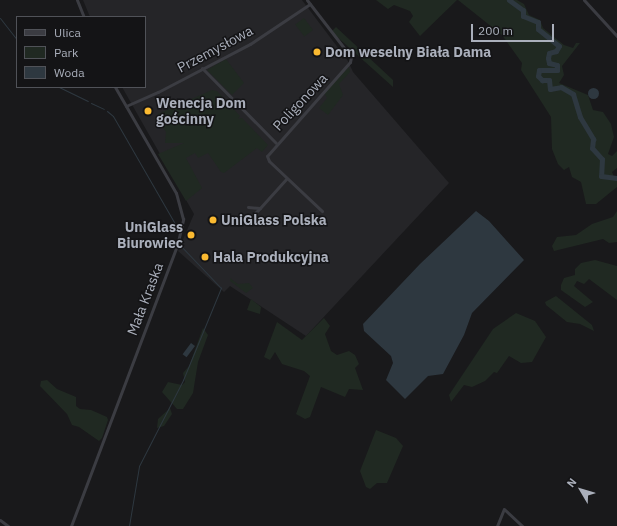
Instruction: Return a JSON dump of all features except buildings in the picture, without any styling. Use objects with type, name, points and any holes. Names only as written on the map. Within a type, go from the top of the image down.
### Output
[{"type":"street","points":[[77,0],[84,16]]},
{"type":"street","name":"Poligonowa","points":[[307,0],[351,57],[350,62],[276,143],[268,154],[268,159],[322,211]]},
{"type":"street","points":[[584,0],[617,36]]},
{"type":"street","name":"Przemysłowa","points":[[126,106],[272,31],[310,4]]},
{"type":"street","points":[[202,68],[276,143]]},
{"type":"street","name":"Mała Kraska","points":[[71,526],[183,225],[179,199],[116,88]]},
{"type":"street","points":[[254,214],[287,178]]},
{"type":"street","points":[[248,207],[260,208]]},
{"type":"street","points":[[497,526],[504,508],[522,526]]},
{"type":"street","points":[[0,520],[8,526]]},
{"type":"shaded area","points":[[83,0],[302,0],[348,61],[353,72],[449,183],[306,336],[230,286],[224,292],[178,251],[194,214],[123,88],[146,88],[146,16],[90,16]]},
{"type":"green space","points":[[376,0],[457,0],[420,36],[409,22],[413,16],[410,11],[394,5],[388,9]]},
{"type":"green space","points":[[458,0],[517,0],[524,4],[529,15],[540,20],[543,28],[564,45],[573,48],[576,43],[580,43],[562,66],[564,75],[559,83],[588,95],[593,110],[603,112],[611,124],[614,137],[608,154],[612,156],[617,151],[617,168],[612,172],[615,179],[617,178],[617,187],[596,204],[586,204],[581,182],[572,177],[569,167],[564,170],[558,164],[552,149],[551,117],[521,70],[522,63],[502,35]]},
{"type":"green space","points":[[304,18],[313,30],[304,37],[295,25]]},
{"type":"green space","points":[[336,27],[393,80],[393,87],[335,35],[332,31]]},
{"type":"green space","points":[[226,59],[244,83],[232,95],[207,70]]},
{"type":"green space","points":[[349,67],[350,72],[339,84],[343,95],[328,115],[319,108],[327,98],[324,93]]},
{"type":"green space","points":[[212,90],[217,91],[240,116],[238,119],[242,118],[268,145],[262,152],[257,148],[224,173],[221,172],[208,153],[198,158],[195,153],[186,158],[202,188],[186,201],[158,154],[184,143],[165,143],[166,132],[159,122],[158,114]]},
{"type":"green space","points":[[617,211],[617,242],[609,243],[603,239],[554,251],[552,246],[557,237],[576,235],[592,224],[613,217]]},
{"type":"green space","points":[[595,260],[617,266],[617,300],[589,279],[584,284],[577,281],[574,286],[593,302],[585,307],[561,290],[561,285],[564,278],[575,275],[575,269],[581,263]]},
{"type":"green space","points":[[230,278],[238,284],[249,283],[253,288],[246,293],[230,281]]},
{"type":"green space","points":[[556,296],[592,325],[594,331],[580,324],[567,322],[546,305],[545,302]]},
{"type":"green space","points":[[251,299],[261,307],[260,314],[247,310]]},
{"type":"green space","points":[[516,313],[535,321],[546,337],[532,362],[521,363],[509,356],[497,373],[494,372],[485,381],[472,387],[464,385],[451,402],[449,395],[493,329]]},
{"type":"green space","points":[[324,318],[330,326],[325,334],[331,351],[337,355],[349,351],[355,355],[359,364],[355,368],[363,390],[349,389],[345,397],[321,387],[310,417],[305,419],[296,414],[310,376],[304,371],[282,364],[275,352],[270,360],[264,357],[277,322],[302,340]]},
{"type":"green space","points":[[203,328],[208,335],[198,362],[193,393],[183,409],[177,409],[162,392],[168,382],[182,385],[185,382],[183,373],[189,366]]},
{"type":"green space","points":[[47,380],[57,389],[76,397],[76,406],[80,409],[91,410],[107,417],[108,420],[102,438],[99,441],[79,427],[72,425],[67,414],[40,386],[41,381]]},
{"type":"green space","points":[[170,408],[172,414],[164,426],[157,428],[158,419]]},
{"type":"green space","points":[[376,430],[396,438],[403,446],[387,483],[377,483],[370,489],[366,487],[360,471]]},
{"type":"water","points":[[591,88],[595,88],[597,89],[597,97],[591,98],[588,95],[588,91]]},
{"type":"water","points":[[476,211],[489,221],[524,260],[472,313],[464,335],[443,374],[428,376],[405,399],[386,380],[393,363],[391,356],[364,331],[363,324],[420,264]]},
{"type":"water","points":[[191,343],[195,346],[187,357],[183,354]]},
{"type":"waterway","points":[[509,0],[523,10],[523,16],[538,22],[538,29],[559,46],[556,51],[549,53],[548,58],[549,63],[557,65],[557,70],[539,70],[538,76],[542,80],[549,80],[550,89],[561,87],[573,94],[580,117],[593,139],[592,148],[602,159],[601,176],[617,178]]},
{"type":"waterway","points":[[0,18],[16,39]]},
{"type":"waterway","points":[[61,88],[88,101]]},
{"type":"waterway","points":[[91,103],[104,109]]},
{"type":"waterway","points":[[107,111],[113,116],[179,231]]},
{"type":"waterway","points":[[129,526],[139,466],[183,380],[221,288],[179,244]]},
{"type":"place","name":"Dom weselny Biała Dama","points":[[317,52]]},
{"type":"place","name":"Wenecja Dom gościnny","points":[[148,111]]},
{"type":"place","name":"UniGlass Polska","points":[[213,220]]},
{"type":"place","name":"UniGlass Biurowiec","points":[[191,235]]},
{"type":"place","name":"Hala Produkcyjna","points":[[205,257]]}]
